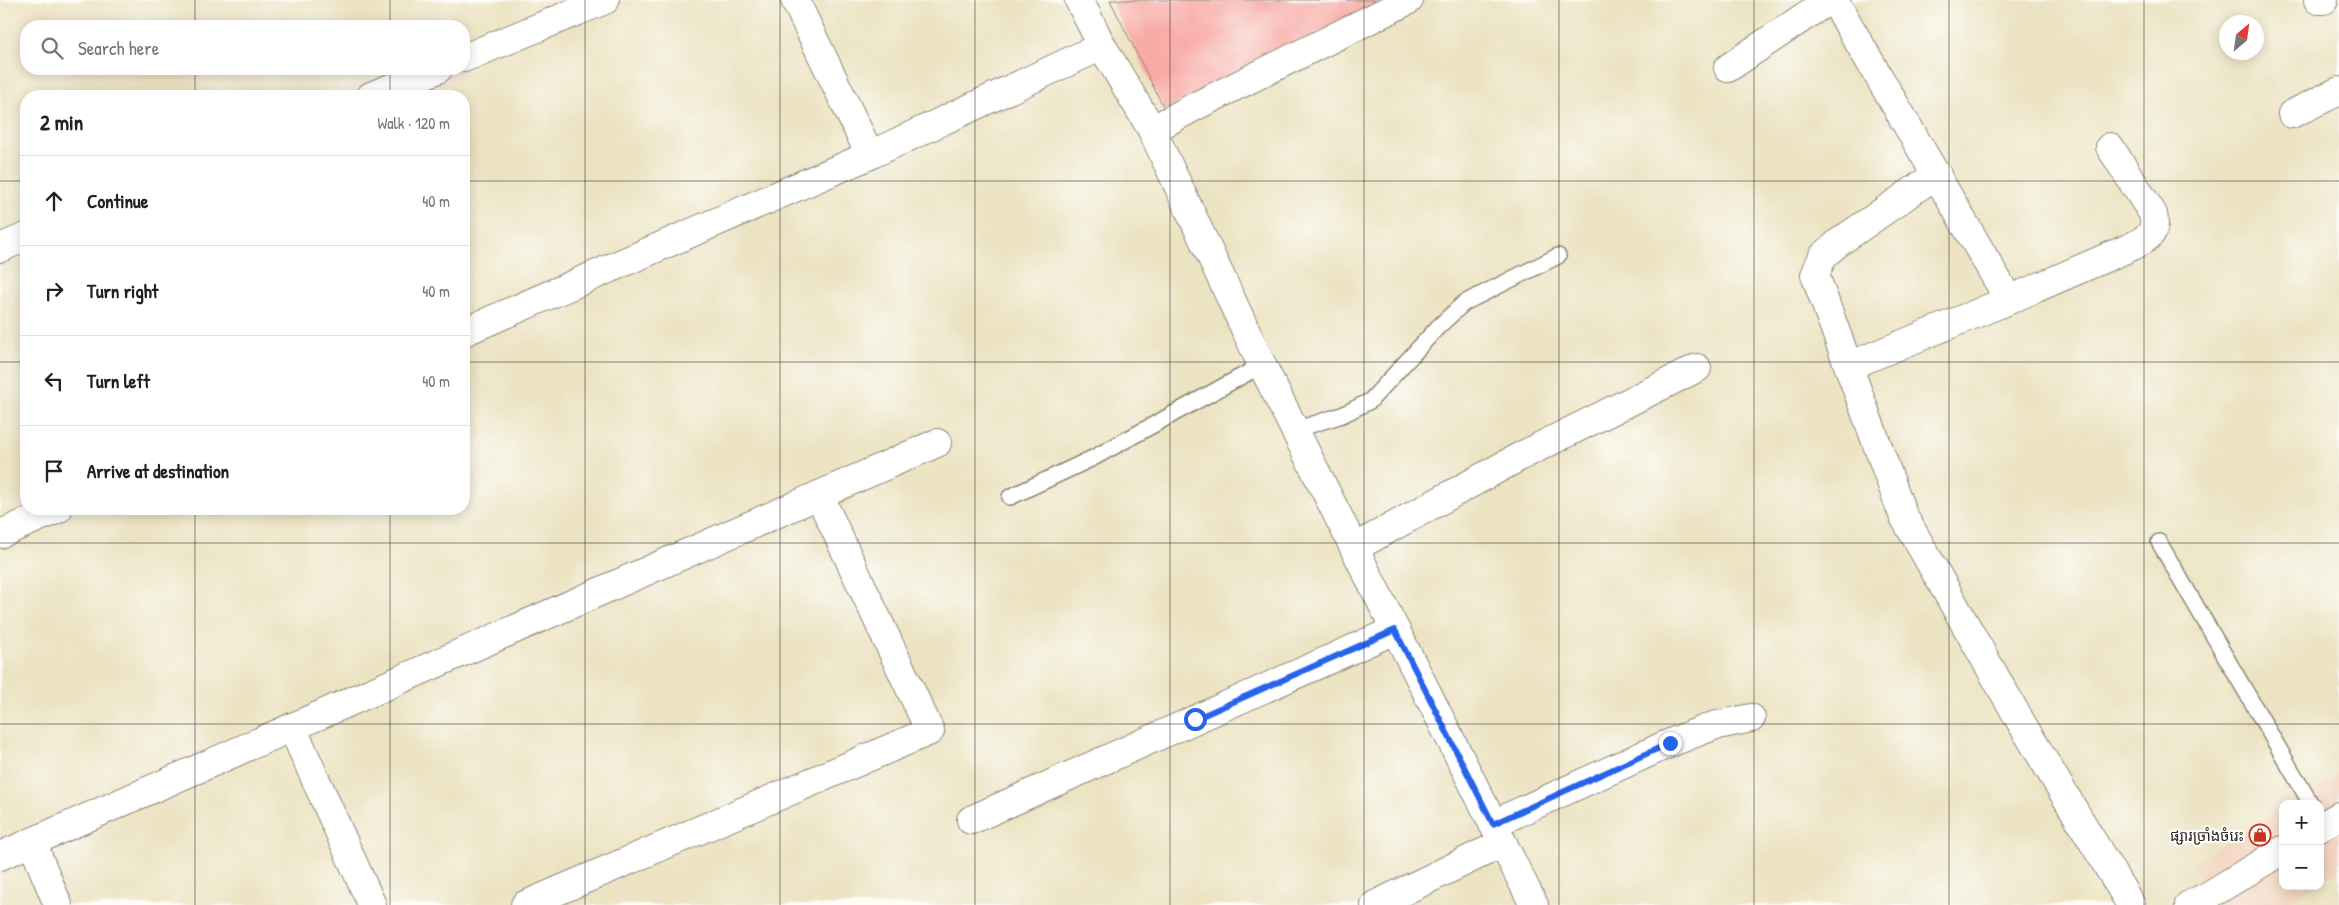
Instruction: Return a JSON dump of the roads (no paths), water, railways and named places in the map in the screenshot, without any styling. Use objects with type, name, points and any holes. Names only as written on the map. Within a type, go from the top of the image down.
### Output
[{"type":"street","points":[[470,56],[605,0]]},
{"type":"street","points":[[795,0],[870,154]]},
{"type":"street","points":[[1079,0],[1102,46],[1152,130],[1262,365],[1534,905]]},
{"type":"street","points":[[1152,130],[1192,108],[1409,0]]},
{"type":"street","points":[[1728,68],[1829,0]]},
{"type":"street","points":[[1834,0],[2010,300]]},
{"type":"street","points":[[2318,0],[2324,0]]},
{"type":"street","points":[[470,329],[870,154],[1102,46]]},
{"type":"street","points":[[385,90],[423,75]]},
{"type":"street","points":[[2292,114],[2339,91]]},
{"type":"street","points":[[1849,366],[2010,300],[2133,246],[2150,236],[2155,226],[2153,214],[2110,147]]},
{"type":"street","points":[[1937,174],[1838,243],[1823,256],[1816,275],[1903,515],[2022,724],[2131,905]]},
{"type":"street","points":[[0,248],[20,240]]},
{"type":"street","points":[[1354,548],[1519,457],[1697,368]]},
{"type":"street","points":[[0,856],[937,443]]},
{"type":"street","points":[[525,905],[930,731],[819,495]]},
{"type":"street","points":[[0,534],[44,515]]},
{"type":"street","points":[[972,820],[1395,630]]},
{"type":"street","points":[[1375,905],[1498,834],[1670,743],[1713,726],[1751,718]]},
{"type":"street","points":[[292,727],[372,905]]},
{"type":"street","points":[[32,842],[58,905]]},
{"type":"street","points":[[2201,902],[2279,853]]},
{"type":"lane","points":[[1296,430],[1342,415],[1370,401],[1402,369],[1438,327],[1464,303],[1558,256]]},
{"type":"lane","points":[[1010,498],[1095,457],[1262,365]]},
{"type":"lane","points":[[2159,542],[2312,800]]},
{"type":"place","name":"ផ្សារច្រាំងចំរេះ","points":[[2260,835]]}]
